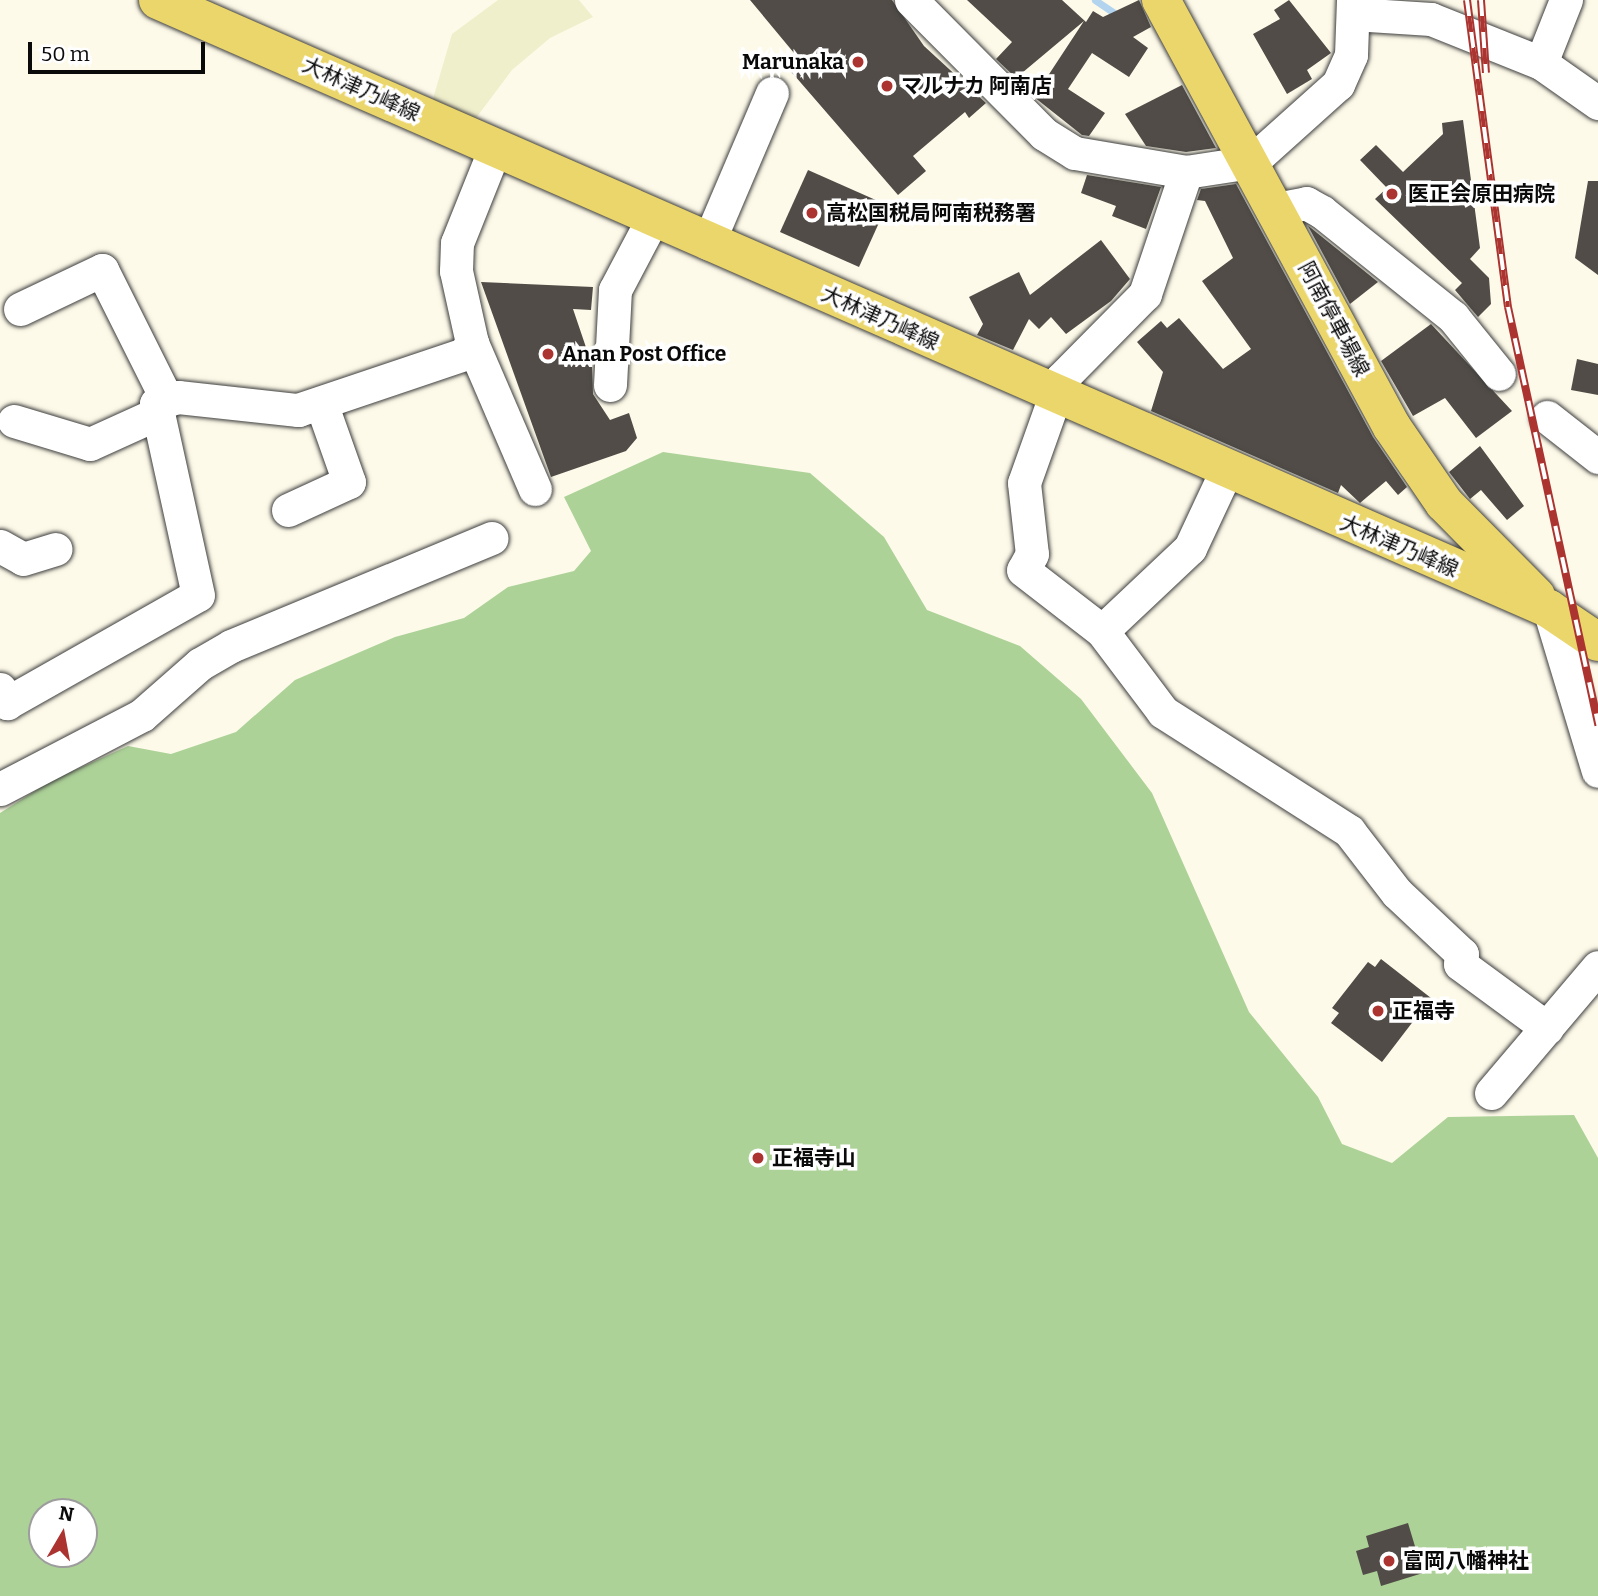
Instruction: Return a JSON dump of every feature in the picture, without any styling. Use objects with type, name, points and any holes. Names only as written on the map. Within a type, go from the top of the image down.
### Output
[{"type":"main road","name":"大林津乃峰線","points":[[158,0],[1226,471],[1549,609],[1598,642]]},
{"type":"main road","name":"阿南停車場線","points":[[1161,0],[1407,448],[1444,503],[1549,609]]},
{"type":"street","points":[[911,0],[1044,134],[1075,153],[1186,172],[1251,162],[1347,70],[1353,7],[1411,13],[1541,63],[1598,103]]},
{"type":"street","points":[[1541,63],[1566,0]]},
{"type":"street","points":[[708,243],[772,93]]},
{"type":"street","points":[[495,148],[457,243],[456,271],[472,343],[535,489]]},
{"type":"street","points":[[1186,172],[1145,294],[1069,369],[1056,395],[1024,484],[1032,554],[1023,570],[1102,631],[1163,712],[1349,831],[1397,893],[1462,954],[1460,964],[1548,1028]]},
{"type":"street","points":[[1276,209],[1306,203],[1322,212],[1452,317],[1499,374]]},
{"type":"street","points":[[610,385],[615,290],[653,218]]},
{"type":"street","points":[[0,689],[7,703],[198,595],[161,406],[102,270],[20,309]]},
{"type":"street","points":[[14,421],[90,443],[161,406],[289,410],[321,403],[464,354],[472,343]]},
{"type":"street","points":[[288,510],[349,482],[321,403]]},
{"type":"street","points":[[1547,416],[1598,457]]},
{"type":"street","points":[[1102,631],[1189,548],[1226,471]]},
{"type":"street","points":[[0,789],[142,715],[200,664],[231,646],[492,538]]},
{"type":"street","points":[[0,546],[23,559],[56,549]]},
{"type":"street","points":[[1549,609],[1598,771]]},
{"type":"street","points":[[1491,1093],[1548,1028],[1592,984]]},
{"type":"green space","points":[[498,0],[579,0],[593,17],[550,38],[512,70],[476,118],[432,102],[452,34]]},
{"type":"green space","points":[[663,452],[810,473],[884,537],[927,610],[1020,646],[1081,699],[1152,793],[1249,1012],[1318,1097],[1342,1144],[1392,1163],[1448,1117],[1574,1115],[1598,1158],[1598,1596],[0,1596],[0,813],[51,781],[128,746],[171,754],[236,732],[295,680],[395,637],[464,618],[508,587],[574,571],[591,551],[564,497]]},
{"type":"building","name":"マルナカ 阿南店","points":[[750,0],[892,0],[924,46],[986,103],[969,118],[965,112],[913,156],[926,171],[898,195],[788,68],[799,59]]},
{"type":"building","points":[[967,0],[1062,0],[1086,22],[1093,11],[1103,17],[1139,0],[1151,27],[1133,37],[1148,48],[1129,77],[1092,53],[1068,89],[1105,113],[1089,136],[1082,135],[1034,97],[1084,21],[1016,78],[996,59],[1012,42]]},
{"type":"building","points":[[1289,0],[1331,53],[1307,70],[1312,79],[1287,94],[1253,34],[1280,19],[1274,10]]},
{"type":"building","points":[[1182,85],[1216,148],[1186,152],[1146,146],[1125,114]]},
{"type":"building","points":[[1463,120],[1480,248],[1470,259],[1489,278],[1491,304],[1478,317],[1455,290],[1462,283],[1375,199],[1387,188],[1360,160],[1376,145],[1403,172],[1443,134],[1442,123]]},
{"type":"building","points":[[808,170],[887,205],[859,267],[780,232]]},
{"type":"building","points":[[1087,175],[1161,187],[1146,229],[1112,216],[1116,206],[1081,193]]},
{"type":"building","points":[[1588,181],[1598,181],[1598,275],[1575,258]]},
{"type":"building","points":[[1236,184],[1373,437],[1407,487],[1398,495],[1386,481],[1360,503],[1341,485],[1338,493],[1151,411],[1163,372],[1137,342],[1161,321],[1167,328],[1179,318],[1223,369],[1251,349],[1202,281],[1233,258],[1205,201],[1197,200],[1201,189]]},
{"type":"building","points":[[1308,226],[1311,228],[1378,282],[1350,304]]},
{"type":"building","points":[[1101,240],[1130,279],[1111,301],[1066,334],[1051,317],[1039,329],[1029,319],[1013,350],[977,335],[983,324],[969,297],[1019,272],[1030,295]]},
{"type":"building","points":[[481,282],[593,287],[591,310],[573,309],[592,365],[593,394],[610,420],[629,413],[637,438],[626,451],[551,477]]},
{"type":"building","points":[[1431,324],[1512,411],[1476,438],[1445,398],[1413,416],[1381,361]]},
{"type":"building","points":[[1577,359],[1598,364],[1598,395],[1571,390]]},
{"type":"building","points":[[1480,446],[1524,506],[1507,520],[1481,490],[1470,499],[1449,472]]},
{"type":"building","name":"正福寺","points":[[1381,959],[1431,998],[1382,1062],[1331,1023],[1339,1013],[1332,1008],[1368,962],[1375,967]]},
{"type":"building","name":"富岡八幡神社","points":[[1408,1523],[1423,1573],[1381,1586],[1377,1571],[1363,1575],[1356,1551],[1369,1547],[1366,1536]]},
{"type":"waterway","points":[[1095,0],[1120,17]]},
{"type":"railway","points":[[1467,0],[1508,307],[1598,725]]},
{"type":"railway","points":[[1481,0],[1486,73]]},
{"type":"place","name":"Marunaka","points":[[858,62]]},
{"type":"place","name":"マルナカ 阿南店","points":[[887,86]]},
{"type":"place","name":"医正会原田病院","points":[[1392,194]]},
{"type":"place","name":"高松国税局阿南税務署","points":[[812,213]]},
{"type":"place","name":"Anan Post Office","points":[[548,354]]},
{"type":"place","name":"正福寺","points":[[1378,1011]]},
{"type":"place","name":"正福寺山","points":[[758,1158]]},
{"type":"place","name":"富岡八幡神社","points":[[1389,1561]]}]
